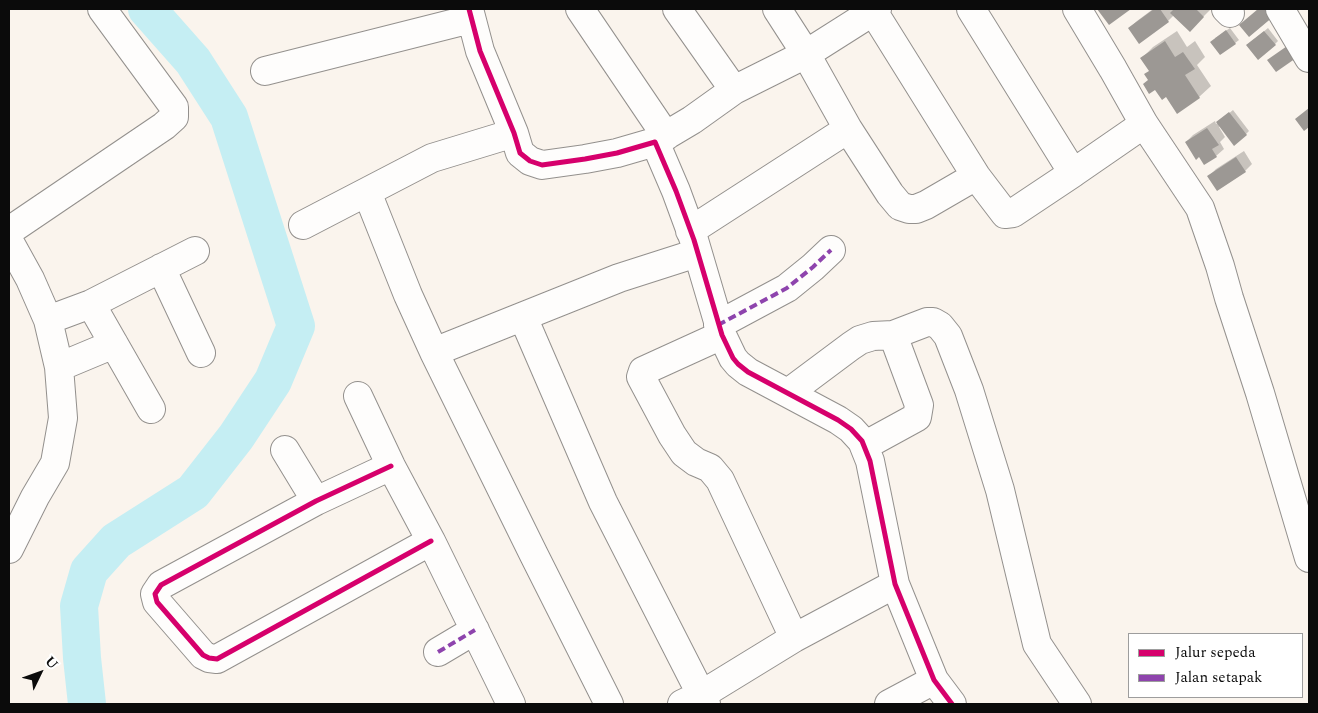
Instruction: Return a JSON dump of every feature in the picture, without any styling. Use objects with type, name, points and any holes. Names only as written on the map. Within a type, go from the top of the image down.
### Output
[{"type":"street","points":[[9,230],[164,126],[174,117],[174,107],[102,9]]},
{"type":"street","points":[[580,9],[661,139],[720,330],[728,350],[738,364],[748,372],[838,420],[851,429],[864,446],[870,461],[895,584],[934,680],[952,704]]},
{"type":"street","points":[[677,9],[734,90]]},
{"type":"street","points":[[777,9],[806,54],[848,129],[890,194],[900,206],[916,209],[976,176]]},
{"type":"street","points":[[971,9],[1073,173]]},
{"type":"street","points":[[1077,9],[1144,124],[1200,208],[1260,393],[1309,558]]},
{"type":"street","points":[[1280,9],[1309,58]]},
{"type":"street","points":[[265,71],[470,14],[480,51],[514,133],[520,153],[530,161],[542,165],[585,159],[661,139],[692,120],[734,90],[806,54],[875,10],[976,176],[1002,212],[1008,214],[1013,213],[1144,124]]},
{"type":"street","points":[[434,352],[619,278],[694,242],[848,129]]},
{"type":"street","points":[[303,225],[432,158],[514,133]]},
{"type":"street","points":[[367,192],[408,295],[434,352],[609,704]]},
{"type":"street","points":[[9,241],[30,279],[48,320],[59,367],[63,418],[55,463],[35,496],[9,549]]},
{"type":"street","points":[[48,320],[91,304],[195,250]]},
{"type":"street","points":[[794,638],[720,480],[710,468],[696,462],[684,453],[672,435],[641,377],[643,371],[720,330],[787,288],[831,250]]},
{"type":"street","points":[[162,268],[201,353]]},
{"type":"street","points":[[91,304],[151,409]]},
{"type":"street","points":[[523,316],[602,502],[636,566],[696,701],[794,638],[895,584]]},
{"type":"street","points":[[788,393],[860,340],[881,335],[892,335],[927,322],[933,322],[940,326],[948,336],[969,390],[1000,490],[1037,644],[1077,704]]},
{"type":"street","points":[[864,446],[917,416],[919,405],[892,335]]},
{"type":"street","points":[[59,367],[114,344]]},
{"type":"street","points":[[358,396],[391,466],[431,541],[511,704]]},
{"type":"street","points":[[285,450],[316,501]]},
{"type":"street","points":[[391,466],[316,501],[161,585],[155,594],[157,602],[203,655],[217,659],[431,541]]},
{"type":"street","points":[[438,652],[475,630]]},
{"type":"street","points":[[889,704],[934,680]]},
{"type":"building","points":[[1097,9],[1131,9],[1109,25]]},
{"type":"building","points":[[1154,9],[1160,9],[1169,22],[1139,44],[1128,28]]},
{"type":"building","points":[[1174,9],[1196,9],[1204,17],[1190,32],[1170,13]]},
{"type":"building","points":[[1258,9],[1267,9],[1274,16],[1249,37],[1239,25]]},
{"type":"building","points":[[1226,30],[1236,44],[1220,55],[1210,42]]},
{"type":"building","points":[[1264,31],[1276,45],[1258,60],[1246,45]]},
{"type":"building","points":[[1165,41],[1175,57],[1183,52],[1195,69],[1185,75],[1200,98],[1177,114],[1166,97],[1162,100],[1155,90],[1149,94],[1143,84],[1148,80],[1144,74],[1149,71],[1140,58]]},
{"type":"building","points":[[1290,44],[1299,56],[1276,72],[1267,60]]},
{"type":"building","points":[[1309,108],[1309,127],[1304,131],[1295,119]]},
{"type":"building","points":[[1229,112],[1247,135],[1234,146],[1216,122]]},
{"type":"building","points":[[1207,128],[1219,145],[1212,149],[1217,157],[1204,165],[1199,157],[1196,160],[1185,142]]},
{"type":"building","points":[[1236,157],[1246,172],[1217,191],[1207,176]]},
{"type":"waterway","points":[[87,704],[79,606],[89,571],[116,541],[193,492],[236,437],[273,381],[296,326],[229,117],[193,61],[147,9]]},
{"type":"marked path","points":[[718,325],[787,288],[831,250]]},
{"type":"marked path","points":[[438,652],[475,630]]},
{"type":"cycle path","points":[[469,9],[480,51],[514,133],[520,153],[530,161],[542,165],[585,159],[617,153],[655,142],[694,240],[722,335],[733,358],[748,372],[838,420],[851,429],[862,441],[870,461],[895,584],[934,680],[952,704]]},
{"type":"cycle path","points":[[391,466],[316,501],[161,585],[155,594],[157,602],[203,655],[217,659],[431,541]]}]
